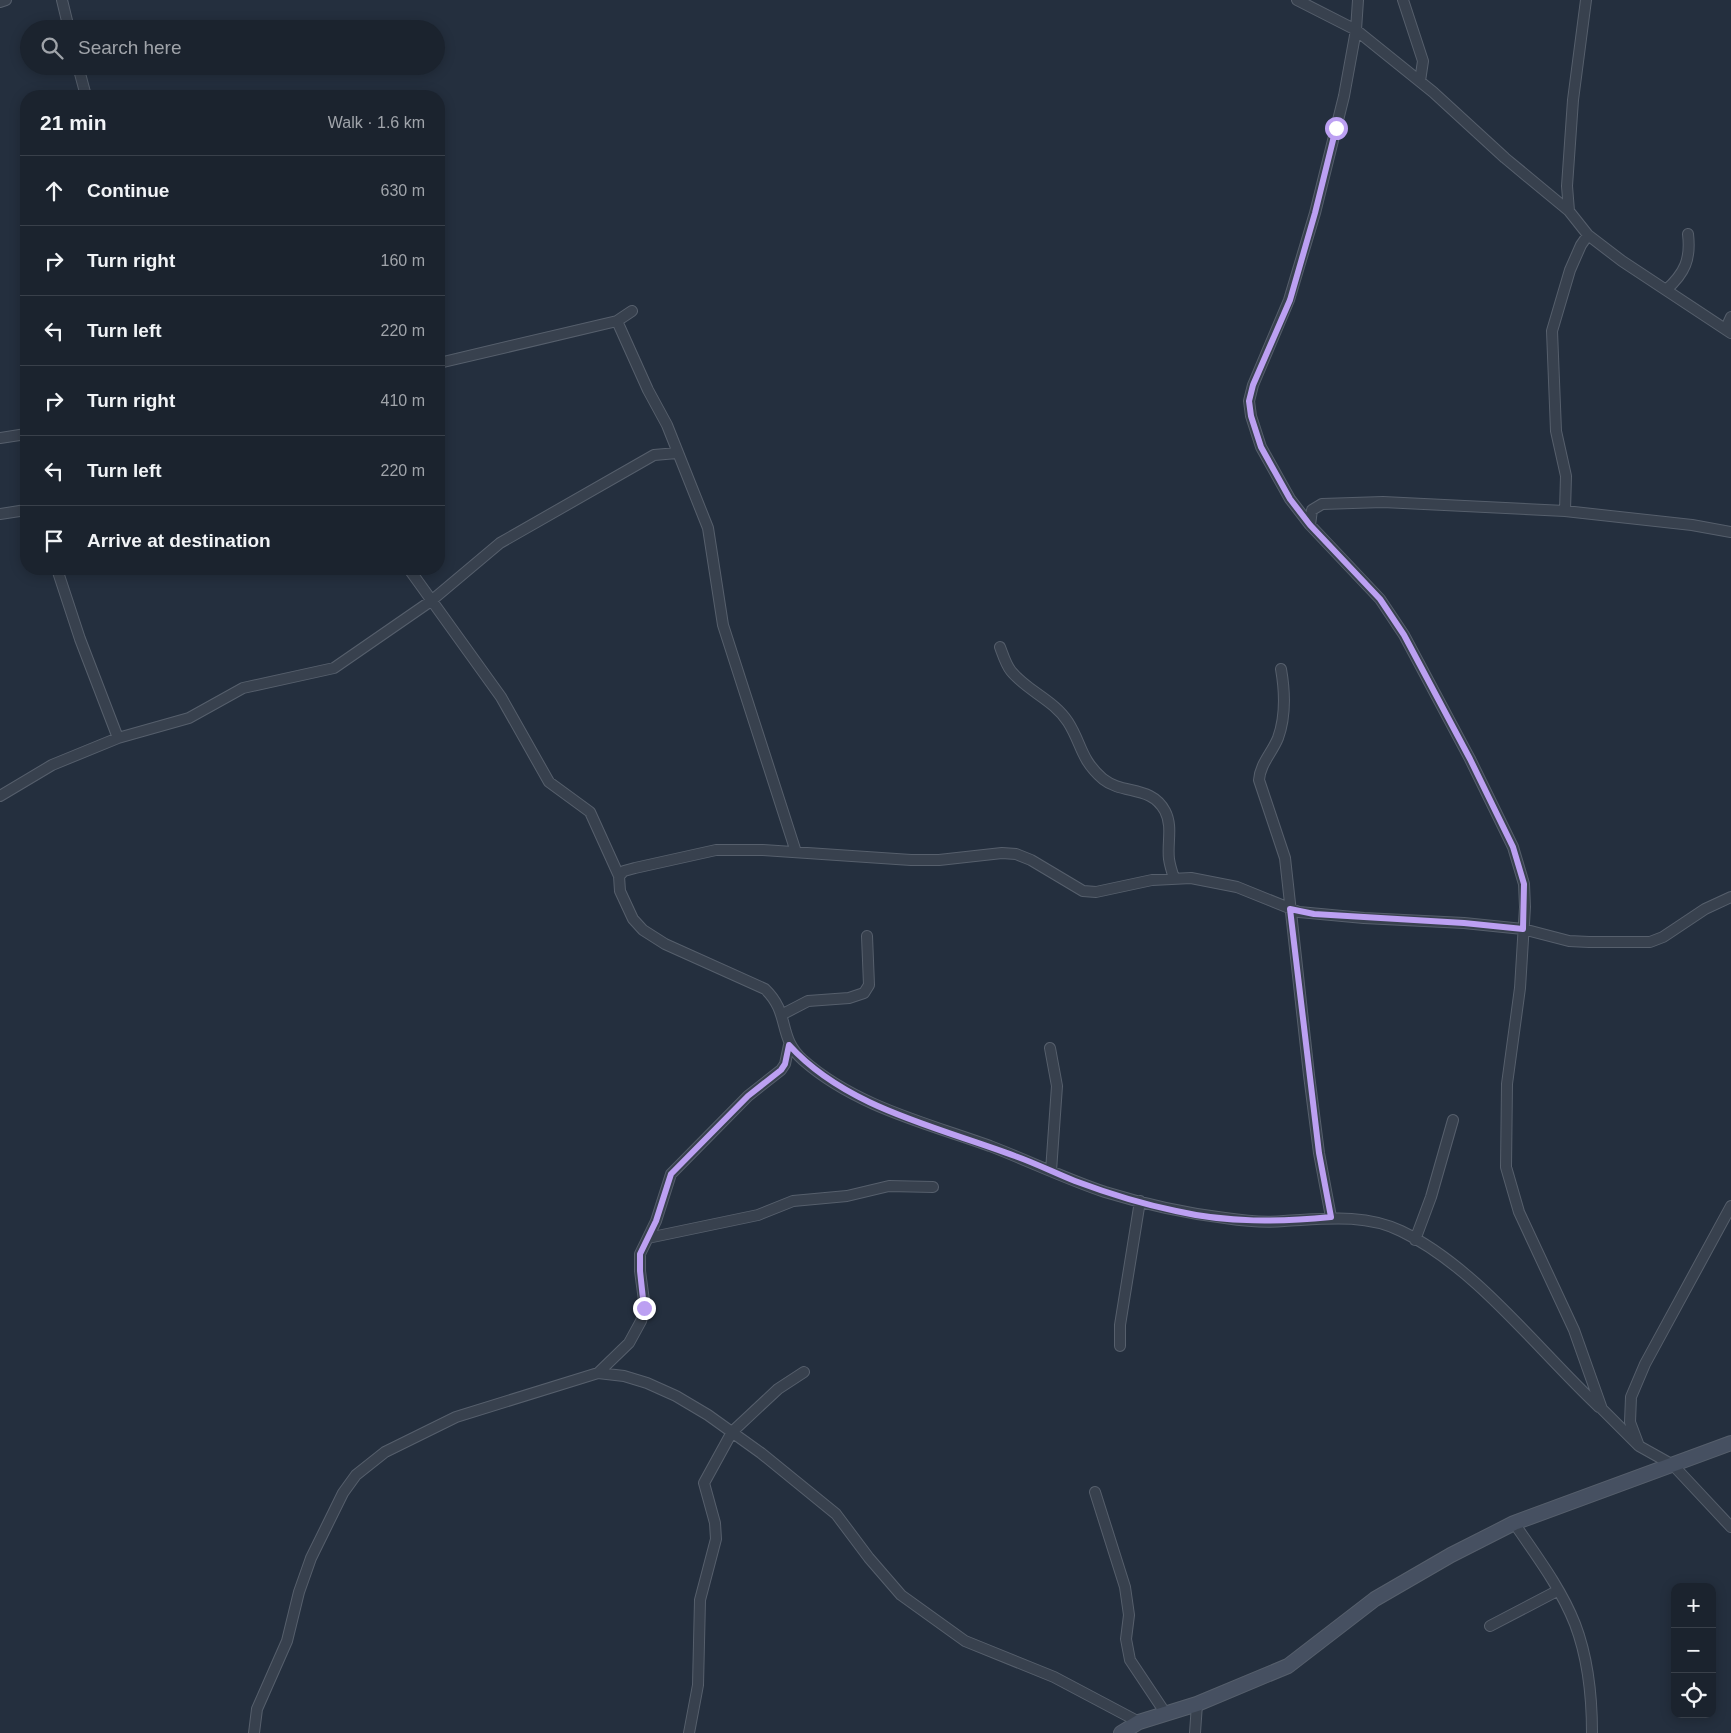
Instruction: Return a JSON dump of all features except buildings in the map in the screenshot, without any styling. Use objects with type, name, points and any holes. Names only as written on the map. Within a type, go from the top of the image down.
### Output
[{"type":"main road","points":[[1120,1733],[1139,1722],[1197,1704],[1288,1666],[1375,1599],[1450,1555],[1514,1523],[1731,1443]]},
{"type":"street","points":[[0,2],[6,0]]},
{"type":"street","points":[[62,0],[67,20]]},
{"type":"street","points":[[1297,0],[1356,30],[1420,81],[1569,211],[1588,235],[1622,261],[1728,330],[1731,317]]},
{"type":"street","points":[[1358,0],[1356,30],[1344,96],[1315,213],[1290,300],[1253,385],[1249,401],[1251,416],[1261,447],[1277,479],[1310,525],[1380,599],[1404,635],[1470,759],[1513,847],[1524,884],[1520,988],[1506,1084],[1506,1166],[1519,1212],[1574,1330],[1602,1409]]},
{"type":"street","points":[[1404,0],[1424,61],[1420,81]]},
{"type":"street","points":[[1569,211],[1567,186],[1573,100],[1586,0]]},
{"type":"street","points":[[80,75],[84,90]]},
{"type":"street","points":[[1666,290],[1679,279],[1687,265],[1690,249],[1688,234]]},
{"type":"street","points":[[1565,511],[1566,476],[1556,431],[1552,331],[1562,292],[1575,255],[1588,235]]},
{"type":"street","points":[[445,362],[617,321],[632,311]]},
{"type":"street","points":[[617,321],[648,390],[667,425],[708,528],[723,625],[796,852]]},
{"type":"street","points":[[0,438],[20,435]]},
{"type":"street","points":[[1,791],[52,766],[118,738],[189,718],[242,688],[334,668],[431,601],[500,543],[654,456],[677,453]]},
{"type":"street","points":[[1310,525],[1312,510],[1322,504],[1383,502],[1565,511],[1692,525],[1731,532]]},
{"type":"street","points":[[0,514],[20,511]]},
{"type":"street","points":[[59,575],[80,639],[118,738]]},
{"type":"street","points":[[413,575],[501,697],[549,782],[590,812],[619,876],[620,891],[633,919],[643,930],[665,944],[765,989],[776,999],[783,1014],[789,1045],[785,1064],[781,1070],[737,1107],[671,1174],[656,1221],[640,1254],[644,1308],[641,1321],[629,1343],[598,1372]]},
{"type":"street","points":[[1000,647],[1010,670],[1021,682],[1057,709],[1068,722],[1084,760],[1094,770],[1115,786],[1144,792],[1159,802],[1168,818],[1169,859],[1174,878]]},
{"type":"street","points":[[1281,669],[1285,690],[1282,722],[1278,737],[1260,771],[1259,780],[1285,858],[1316,1134],[1331,1217]]},
{"type":"street","points":[[619,876],[624,871],[635,868],[716,850],[796,852],[911,860],[958,858],[1002,853],[1016,854],[1032,860],[1083,891],[1096,892],[1174,878],[1190,878],[1237,887],[1266,897],[1290,909],[1323,914],[1464,923],[1523,929],[1569,940],[1650,942],[1663,937],[1697,914],[1731,897]]},
{"type":"street","points":[[783,1014],[808,1001],[849,998],[864,993],[869,985],[867,936]]},
{"type":"street","points":[[789,1045],[803,1060],[837,1085],[869,1102],[1104,1191],[1177,1212],[1248,1222],[1282,1222],[1331,1217],[1367,1220],[1400,1230],[1473,1281],[1508,1314],[1563,1374],[1602,1409],[1619,1428],[1639,1446],[1673,1465],[1731,1527]]},
{"type":"street","points":[[1050,1048],[1057,1086],[1051,1171]]},
{"type":"street","points":[[1415,1240],[1431,1197],[1453,1120]]},
{"type":"street","points":[[648,1238],[758,1215],[793,1201],[847,1196],[889,1186],[933,1187]]},
{"type":"street","points":[[1120,1346],[1120,1325],[1140,1201]]},
{"type":"street","points":[[1639,1446],[1630,1422],[1631,1397],[1645,1364],[1731,1206]]},
{"type":"street","points":[[254,1733],[257,1710],[290,1633],[299,1592],[311,1558],[342,1492],[356,1475],[386,1452],[456,1417],[598,1372],[611,1373],[647,1383],[708,1415],[732,1432],[836,1514],[886,1580],[900,1595],[944,1628],[977,1647],[1054,1678],[1139,1722]]},
{"type":"street","points":[[689,1733],[698,1685],[700,1600],[716,1539],[704,1483],[732,1432],[778,1389],[804,1372]]},
{"type":"street","points":[[1095,1492],[1126,1587],[1128,1615],[1126,1639],[1130,1660],[1166,1714]]},
{"type":"street","points":[[1514,1523],[1557,1590],[1575,1623],[1584,1651],[1590,1687],[1592,1733]]},
{"type":"street","points":[[1490,1626],[1557,1590]]},
{"type":"street","points":[[1195,1733],[1197,1704]]},
{"type":"route","points":[[644,1308],[640,1254],[656,1221],[671,1174],[748,1096],[781,1070],[785,1064],[789,1045],[803,1060],[837,1085],[869,1102],[1104,1191],[1177,1212],[1248,1222],[1282,1222],[1331,1217],[1319,1153],[1290,909],[1314,914],[1464,923],[1523,929],[1525,907],[1524,884],[1513,847],[1470,759],[1404,635],[1380,599],[1310,525],[1277,479],[1261,447],[1251,416],[1249,401],[1253,385],[1290,300],[1326,172],[1336,128]]}]
